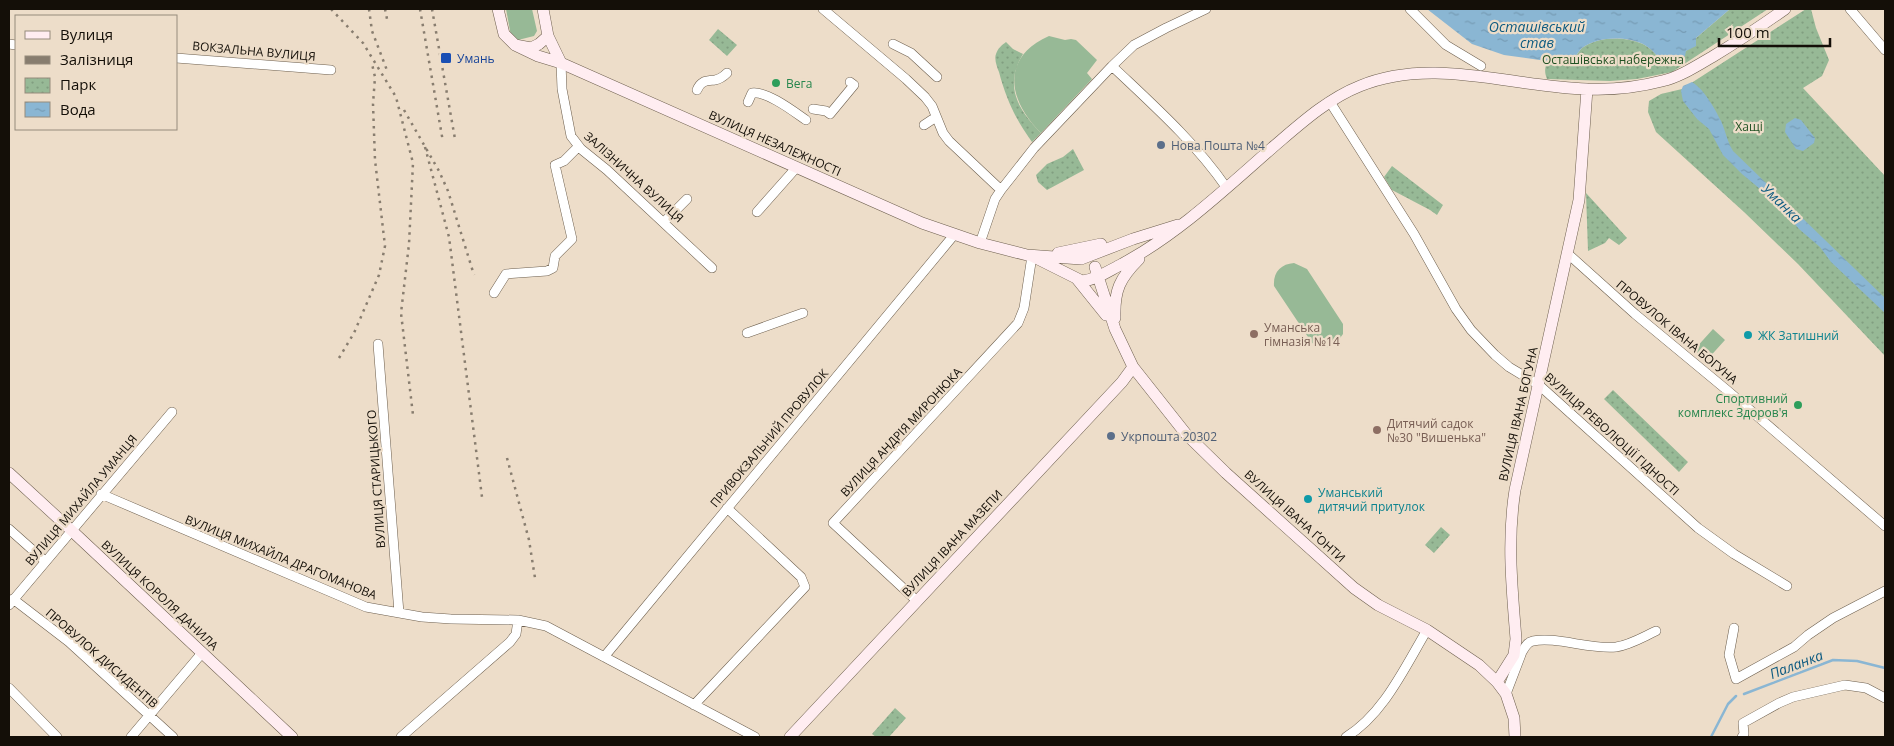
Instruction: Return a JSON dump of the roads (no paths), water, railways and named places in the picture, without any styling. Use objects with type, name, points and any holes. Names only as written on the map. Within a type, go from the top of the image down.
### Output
[{"type":"main road","points":[[498,9],[504,34],[516,46],[538,56],[561,63]]},
{"type":"main road","name":"ЗАЛІЗНИЧНА ВУЛИЦЯ","points":[[543,9],[548,36],[561,63]]},
{"type":"main road","name":"ВУЛИЦЯ НЕЗАЛЕЖНОСТІ","points":[[1094,274],[1147,251],[1184,223],[1308,118],[1344,93],[1374,80],[1413,73],[1466,75],[1587,89],[1639,86],[1664,81],[1697,66],[1752,33],[1785,9]]},
{"type":"main road","points":[[516,46],[531,48],[548,36]]},
{"type":"main road","name":"ВУЛИЦЯ НЕЗАЛЕЖНОСТІ","points":[[561,63],[922,223],[980,243],[1032,256],[1081,259],[1133,239],[1184,223]]},
{"type":"main road","name":"ВУЛИЦЯ ІВАНА БОГУНА","points":[[1496,682],[1516,650],[1510,570],[1511,517],[1515,490],[1578,200],[1587,89]]},
{"type":"main road","name":"ВУЛИЦЯ НЕЗАЛЕЖНОСТІ","points":[[1032,256],[1056,254],[1133,239]]},
{"type":"main road","name":"ВУЛИЦЯ ІВАНА ҐОНТИ","points":[[1115,329],[1114,303],[1119,284],[1127,271],[1147,251]]},
{"type":"main road","name":"ВУЛИЦЯ НЕЗАЛЕЖНОСТІ","points":[[1032,256],[1076,278]]},
{"type":"main road","points":[[1078,260],[1090,260],[1094,274],[1082,281],[1076,278],[1073,266],[1078,260]]},
{"type":"main road","name":"ВУЛИЦЯ ІВАНА ҐОНТИ","points":[[1094,274],[1115,329],[1133,367],[1186,434],[1322,560],[1367,598],[1427,630],[1479,665],[1496,682]]},
{"type":"main road","name":"ВУЛИЦЯ ІВАНА ҐОНТИ","points":[[1076,278],[1092,296],[1115,329]]},
{"type":"main road","name":"ВУЛИЦЯ ІВАНА МАЗЕПИ","points":[[796,735],[917,601],[1121,383],[1133,367]]},
{"type":"main road","name":"ВУЛИЦЯ КОРОЛЯ ДАНИЛА","points":[[9,473],[292,737]]},
{"type":"main road","points":[[1496,682],[1506,694],[1514,718],[1515,737]]},
{"type":"street","points":[[823,9],[906,78],[925,97],[932,106],[943,133],[949,141],[1001,190]]},
{"type":"street","points":[[980,243],[995,199],[1001,190],[1034,148],[1112,66],[1134,46],[1206,9]]},
{"type":"street","points":[[1410,9],[1446,45],[1481,66]]},
{"type":"street","points":[[1850,9],[1885,50]]},
{"type":"street","points":[[893,44],[911,52],[937,77]]},
{"type":"street","name":"ВОКЗАЛЬНА ВУЛИЦЯ","points":[[178,58],[331,70]]},
{"type":"street","name":"ЗАЛІЗНИЧНА ВУЛИЦЯ","points":[[561,63],[562,89],[571,136],[578,147],[607,170],[712,268]]},
{"type":"street","points":[[1112,66],[1173,124],[1212,174],[1226,187]]},
{"type":"street","points":[[697,90],[699,85],[708,79],[718,79],[727,73]]},
{"type":"street","points":[[813,109],[826,111],[830,114],[854,85],[850,82]]},
{"type":"street","points":[[748,102],[752,93],[759,93],[777,101],[806,120]]},
{"type":"street","name":"ВУЛИЦЯ РЕВОЛЮЦІЇ ГІДНОСТІ","points":[[1330,102],[1414,234],[1456,308],[1472,330],[1495,355],[1509,367],[1539,385],[1698,528],[1734,554],[1788,586]]},
{"type":"street","points":[[924,124],[936,117]]},
{"type":"street","points":[[494,293],[506,274],[540,272],[553,268],[555,256],[572,239],[555,165],[564,161],[578,147]]},
{"type":"street","points":[[757,212],[796,168]]},
{"type":"street","points":[[664,222],[687,199]]},
{"type":"street","name":"ПРИВОКЗАЛЬНИЙ ПРОВУЛОК","points":[[604,657],[954,235]]},
{"type":"street","name":"ПРОВУЛОК ІВАНА БОГУНА","points":[[1567,253],[1635,314],[1885,526]]},
{"type":"street","name":"ВУЛИЦЯ АНДРІЯ МИРОНЮКА","points":[[917,601],[833,523],[1018,323],[1024,308],[1032,256]]},
{"type":"street","points":[[747,333],[802,313]]},
{"type":"street","name":"ВУЛИЦЯ СТАРИЦЬКОГО","points":[[378,344],[399,613]]},
{"type":"street","name":"ВУЛИЦЯ МИХАЙЛА УМАНЦЯ","points":[[11,602],[172,412]]},
{"type":"street","name":"ВУЛИЦЯ МИХАЙЛА ДРАГОМАНОВА","points":[[101,494],[366,607],[451,619],[518,620],[546,626],[755,737]]},
{"type":"street","points":[[694,705],[804,587],[801,577],[727,508]]},
{"type":"street","points":[[9,529],[45,561]]},
{"type":"street","points":[[1734,628],[1729,655],[1736,679],[1794,647],[1833,618],[1885,591]]},
{"type":"street","name":"ПРОВУЛОК ДИСИДЕНТІВ","points":[[11,602],[69,642],[173,737]]},
{"type":"street","points":[[401,737],[510,642],[516,634],[518,620]]},
{"type":"street","points":[[1346,737],[1362,726],[1378,709],[1427,630]]},
{"type":"street","points":[[1506,694],[1522,652],[1531,641],[1542,640],[1616,647],[1656,631]]},
{"type":"street","points":[[130,737],[202,653]]},
{"type":"street","points":[[1743,735],[1743,723],[1793,697],[1845,685],[1866,688],[1885,698]]},
{"type":"street","points":[[9,688],[57,737]]},
{"type":"water","name":"Осташівський став","points":[[1427,9],[1730,9],[1696,38],[1696,46],[1686,51],[1685,56],[1673,62],[1669,59],[1663,62],[1643,44],[1636,41],[1612,38],[1589,44],[1582,48],[1575,57],[1551,56],[1547,61],[1504,55],[1472,44]]},
{"type":"water","name":"Уманка","points":[[1692,82],[1701,89],[1712,105],[1721,121],[1733,151],[1885,298],[1885,313],[1831,262],[1820,247],[1799,229],[1777,203],[1742,174],[1723,155],[1709,129],[1697,119],[1683,101],[1681,91],[1683,86]]},
{"type":"water","points":[[1795,118],[1801,120],[1815,138],[1814,143],[1803,151],[1796,149],[1785,132],[1786,124]]},
{"type":"waterway","name":"Паланка","points":[[1744,694],[1833,660],[1857,661],[1885,668]]},
{"type":"waterway","name":"Паланка","points":[[1711,737],[1728,704],[1736,696]]},
{"type":"railway","points":[[331,9],[363,43],[396,97],[413,163],[409,244],[401,313],[413,415]]},
{"type":"railway","points":[[369,9],[372,31],[388,73]]},
{"type":"railway","points":[[385,9],[387,19]]},
{"type":"railway","points":[[420,9],[443,142]]},
{"type":"railway","points":[[432,9],[455,139]]},
{"type":"railway","points":[[339,358],[354,333],[379,275],[385,246],[375,160],[373,104],[375,77],[372,64]]},
{"type":"railway","points":[[404,110],[439,171],[448,191],[474,275]]},
{"type":"railway","points":[[425,147],[449,237],[482,497]]},
{"type":"railway","points":[[507,458],[529,540],[535,578]]},
{"type":"place","name":"Умань","points":[[446,58]]},
{"type":"place","name":"Вега","points":[[776,83]]},
{"type":"place","name":"Нова Пошта №4","points":[[1161,145]]},
{"type":"place","name":"Уманська гімназія №14","points":[[1254,334]]},
{"type":"place","name":"ЖК Затишний","points":[[1748,335]]},
{"type":"place","name":"Спортивний комплекс Здоров'я","points":[[1798,405]]},
{"type":"place","name":"Дитячий садок №30 \"Вишенька\"","points":[[1377,430]]},
{"type":"place","name":"Укрпошта 20302","points":[[1111,436]]},
{"type":"place","name":"Уманський дитячий притулок","points":[[1308,499]]},
{"type":"park label","name":"Осташівська набережна","points":[[1613,59]]},
{"type":"park label","name":"Хащі","points":[[1749,126]]}]
